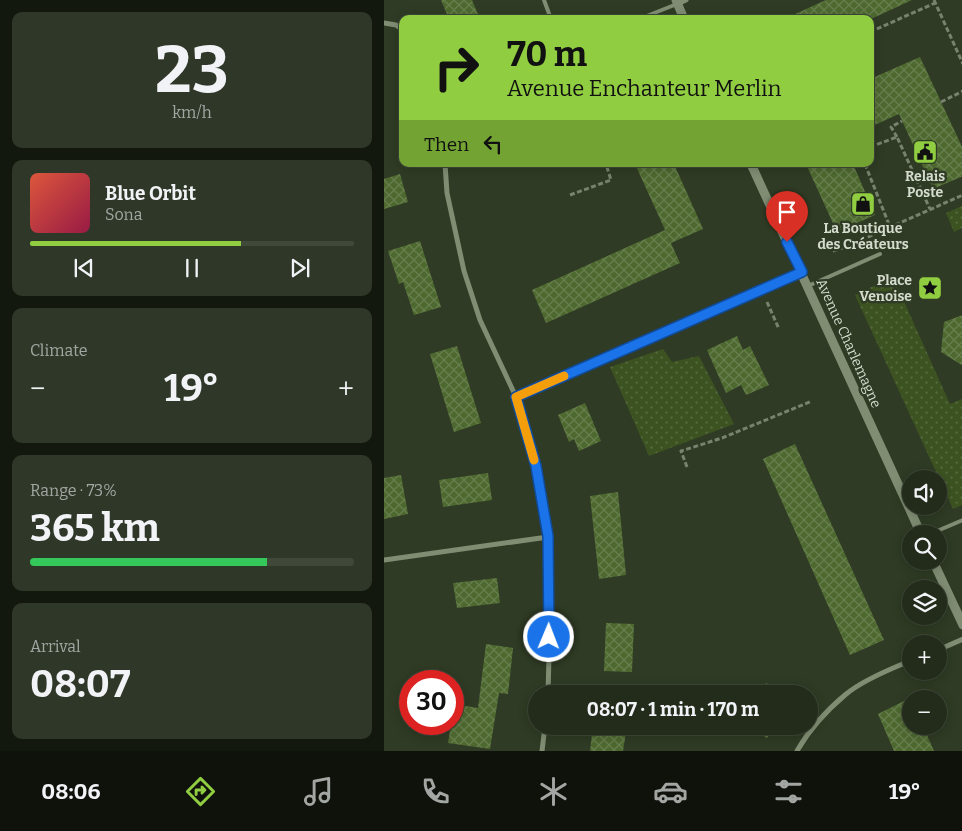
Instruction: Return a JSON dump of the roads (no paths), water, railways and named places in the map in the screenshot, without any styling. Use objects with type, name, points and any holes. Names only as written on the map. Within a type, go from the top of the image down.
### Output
[{"type":"street","points":[[682,15],[676,2],[686,0]]},
{"type":"street","points":[[384,22],[399,27]]},
{"type":"street","points":[[445,167],[447,193],[464,271],[480,320],[516,397],[536,466],[548,536],[550,618],[548,685]]},
{"type":"street","name":"Avenue Charlemagne","points":[[752,167],[917,525]]},
{"type":"street","points":[[516,397],[802,272]]},
{"type":"street","points":[[384,560],[548,536]]},
{"type":"street","points":[[937,570],[962,625]]},
{"type":"street","points":[[947,646],[962,639]]},
{"type":"street","points":[[797,751],[808,732],[846,694],[902,665]]},
{"type":"street","points":[[542,751],[544,735]]},
{"type":"lane","points":[[544,0],[550,15]]},
{"type":"lane","points":[[648,15],[676,2]]},
{"type":"lane","points":[[808,286],[880,254]]},
{"type":"lane","points":[[947,527],[962,520]]},
{"type":"place","name":"Relais Poste","points":[[925,152]]},
{"type":"place","name":"La Boutique des Créateurs","points":[[863,204]]},
{"type":"place","name":"Place Venoise","points":[[930,288]]}]
